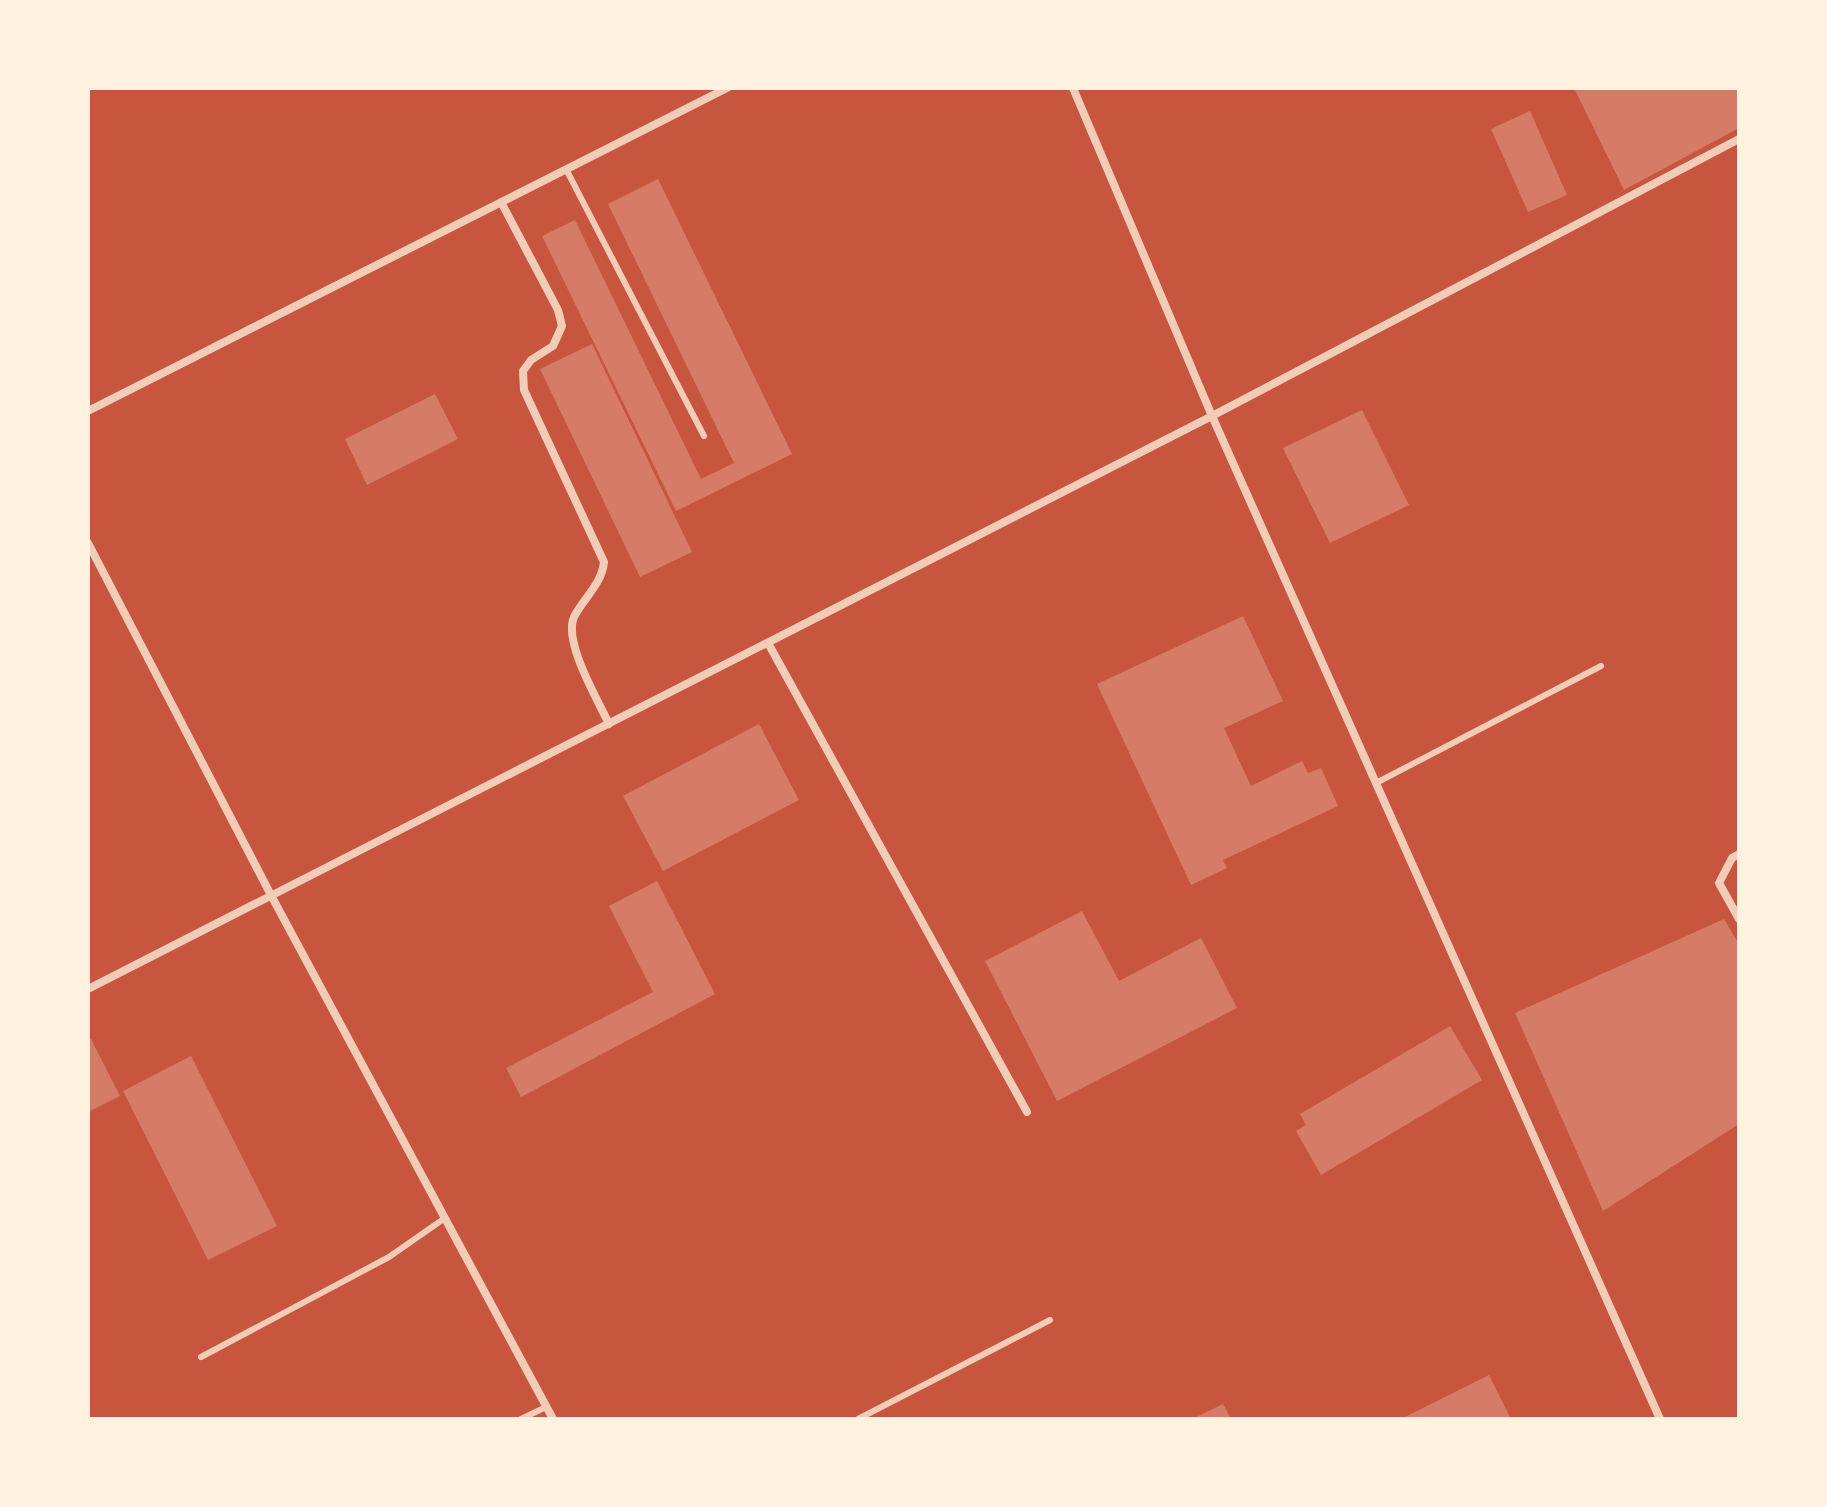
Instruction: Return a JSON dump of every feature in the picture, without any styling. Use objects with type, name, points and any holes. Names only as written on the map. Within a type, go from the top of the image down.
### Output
[{"type":"street","points":[[88,411],[727,88]]},
{"type":"street","points":[[1073,88],[1212,416],[1660,1419]]},
{"type":"street","points":[[88,989],[1212,416],[1739,139]]},
{"type":"street","points":[[501,202],[558,310],[562,326],[553,346],[531,360],[523,371],[524,390],[604,562],[603,574],[572,620],[571,631],[573,645],[609,724]]},
{"type":"street","points":[[88,543],[272,897],[553,1419]]},
{"type":"street","points":[[768,643],[1027,1112]]},
{"type":"street","points":[[1739,854],[1732,858],[1719,883],[1739,919]]},
{"type":"lane","points":[[566,169],[704,436]]},
{"type":"lane","points":[[1376,783],[1601,666]]},
{"type":"lane","points":[[201,1357],[389,1257],[445,1218]]},
{"type":"lane","points":[[858,1419],[1050,1320]]},
{"type":"lane","points":[[521,1419],[546,1407]]},
{"type":"building","points":[[1574,88],[1739,88],[1739,128],[1624,190]]},
{"type":"building","points":[[1530,111],[1567,195],[1528,212],[1491,129]]},
{"type":"building","points":[[658,179],[792,454],[676,511],[542,236],[575,220],[701,479],[734,463],[608,204]]},
{"type":"building","points":[[592,344],[692,552],[640,577],[540,369]]},
{"type":"building","points":[[435,394],[458,439],[367,485],[345,439]]},
{"type":"building","points":[[1362,410],[1409,505],[1330,543],[1283,448]]},
{"type":"building","points":[[1243,616],[1283,701],[1224,728],[1251,786],[1302,761],[1308,773],[1321,768],[1338,806],[1223,860],[1227,868],[1191,885],[1097,684]]},
{"type":"building","points":[[759,724],[799,800],[663,871],[623,796]]},
{"type":"building","points":[[657,881],[715,994],[521,1097],[506,1068],[653,992],[609,906]]},
{"type":"building","points":[[1082,911],[1119,981],[1201,938],[1237,1008],[1057,1101],[985,961]]},
{"type":"building","points":[[1724,919],[1739,944],[1739,1124],[1603,1211],[1515,1013]]},
{"type":"building","points":[[1450,1026],[1482,1080],[1321,1175],[1296,1131],[1306,1125],[1300,1114]]},
{"type":"building","points":[[91,1039],[120,1096],[88,1112],[88,1040]]},
{"type":"building","points":[[191,1056],[277,1226],[208,1260],[123,1091]]},
{"type":"building","points":[[1489,1375],[1511,1419],[1401,1419]]},
{"type":"building","points":[[1223,1404],[1231,1419],[1192,1419]]}]
